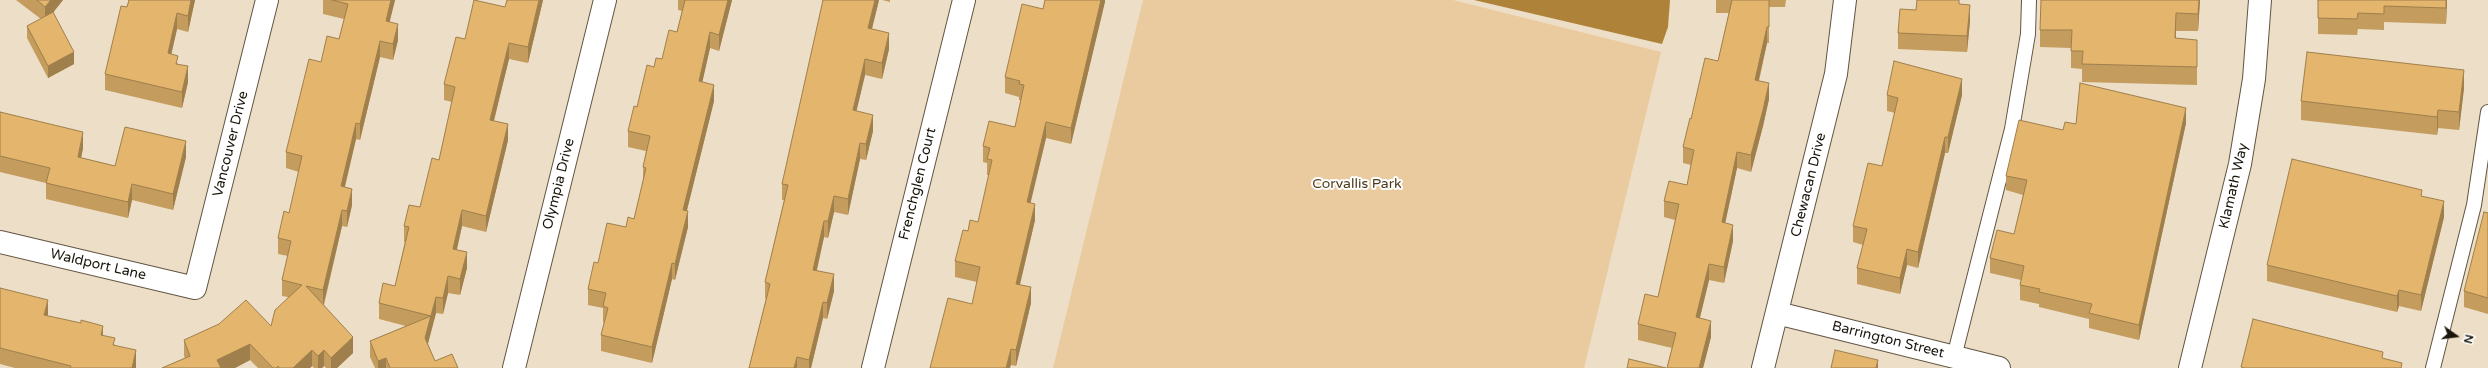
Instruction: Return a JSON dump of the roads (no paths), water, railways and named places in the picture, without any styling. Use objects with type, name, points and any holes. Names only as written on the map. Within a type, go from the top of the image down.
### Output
[{"type":"street","name":"Vancouver Drive","points":[[195,288],[267,0]]},
{"type":"street","name":"Olympia Drive","points":[[514,368],[605,0]]},
{"type":"street","name":"Frenchglen Court","points":[[873,368],[964,0]]},
{"type":"street","name":"Chewacan Drive","points":[[1763,368],[1836,74],[1845,0]]},
{"type":"street","name":"Klamath Way","points":[[2190,368],[2240,164],[2254,79],[2260,0]]},
{"type":"street","name":"Waldport Lane","points":[[0,242],[195,288]]},
{"type":"street","name":"Barrington Street","points":[[1777,313],[1999,368]]},
{"type":"lane","points":[[1954,357],[2012,129],[2028,34],[2029,0]]},
{"type":"lane","points":[[2433,368],[2474,205],[2488,112]]},
{"type":"park label","name":"Corvallis Park","points":[[1357,184]]}]
